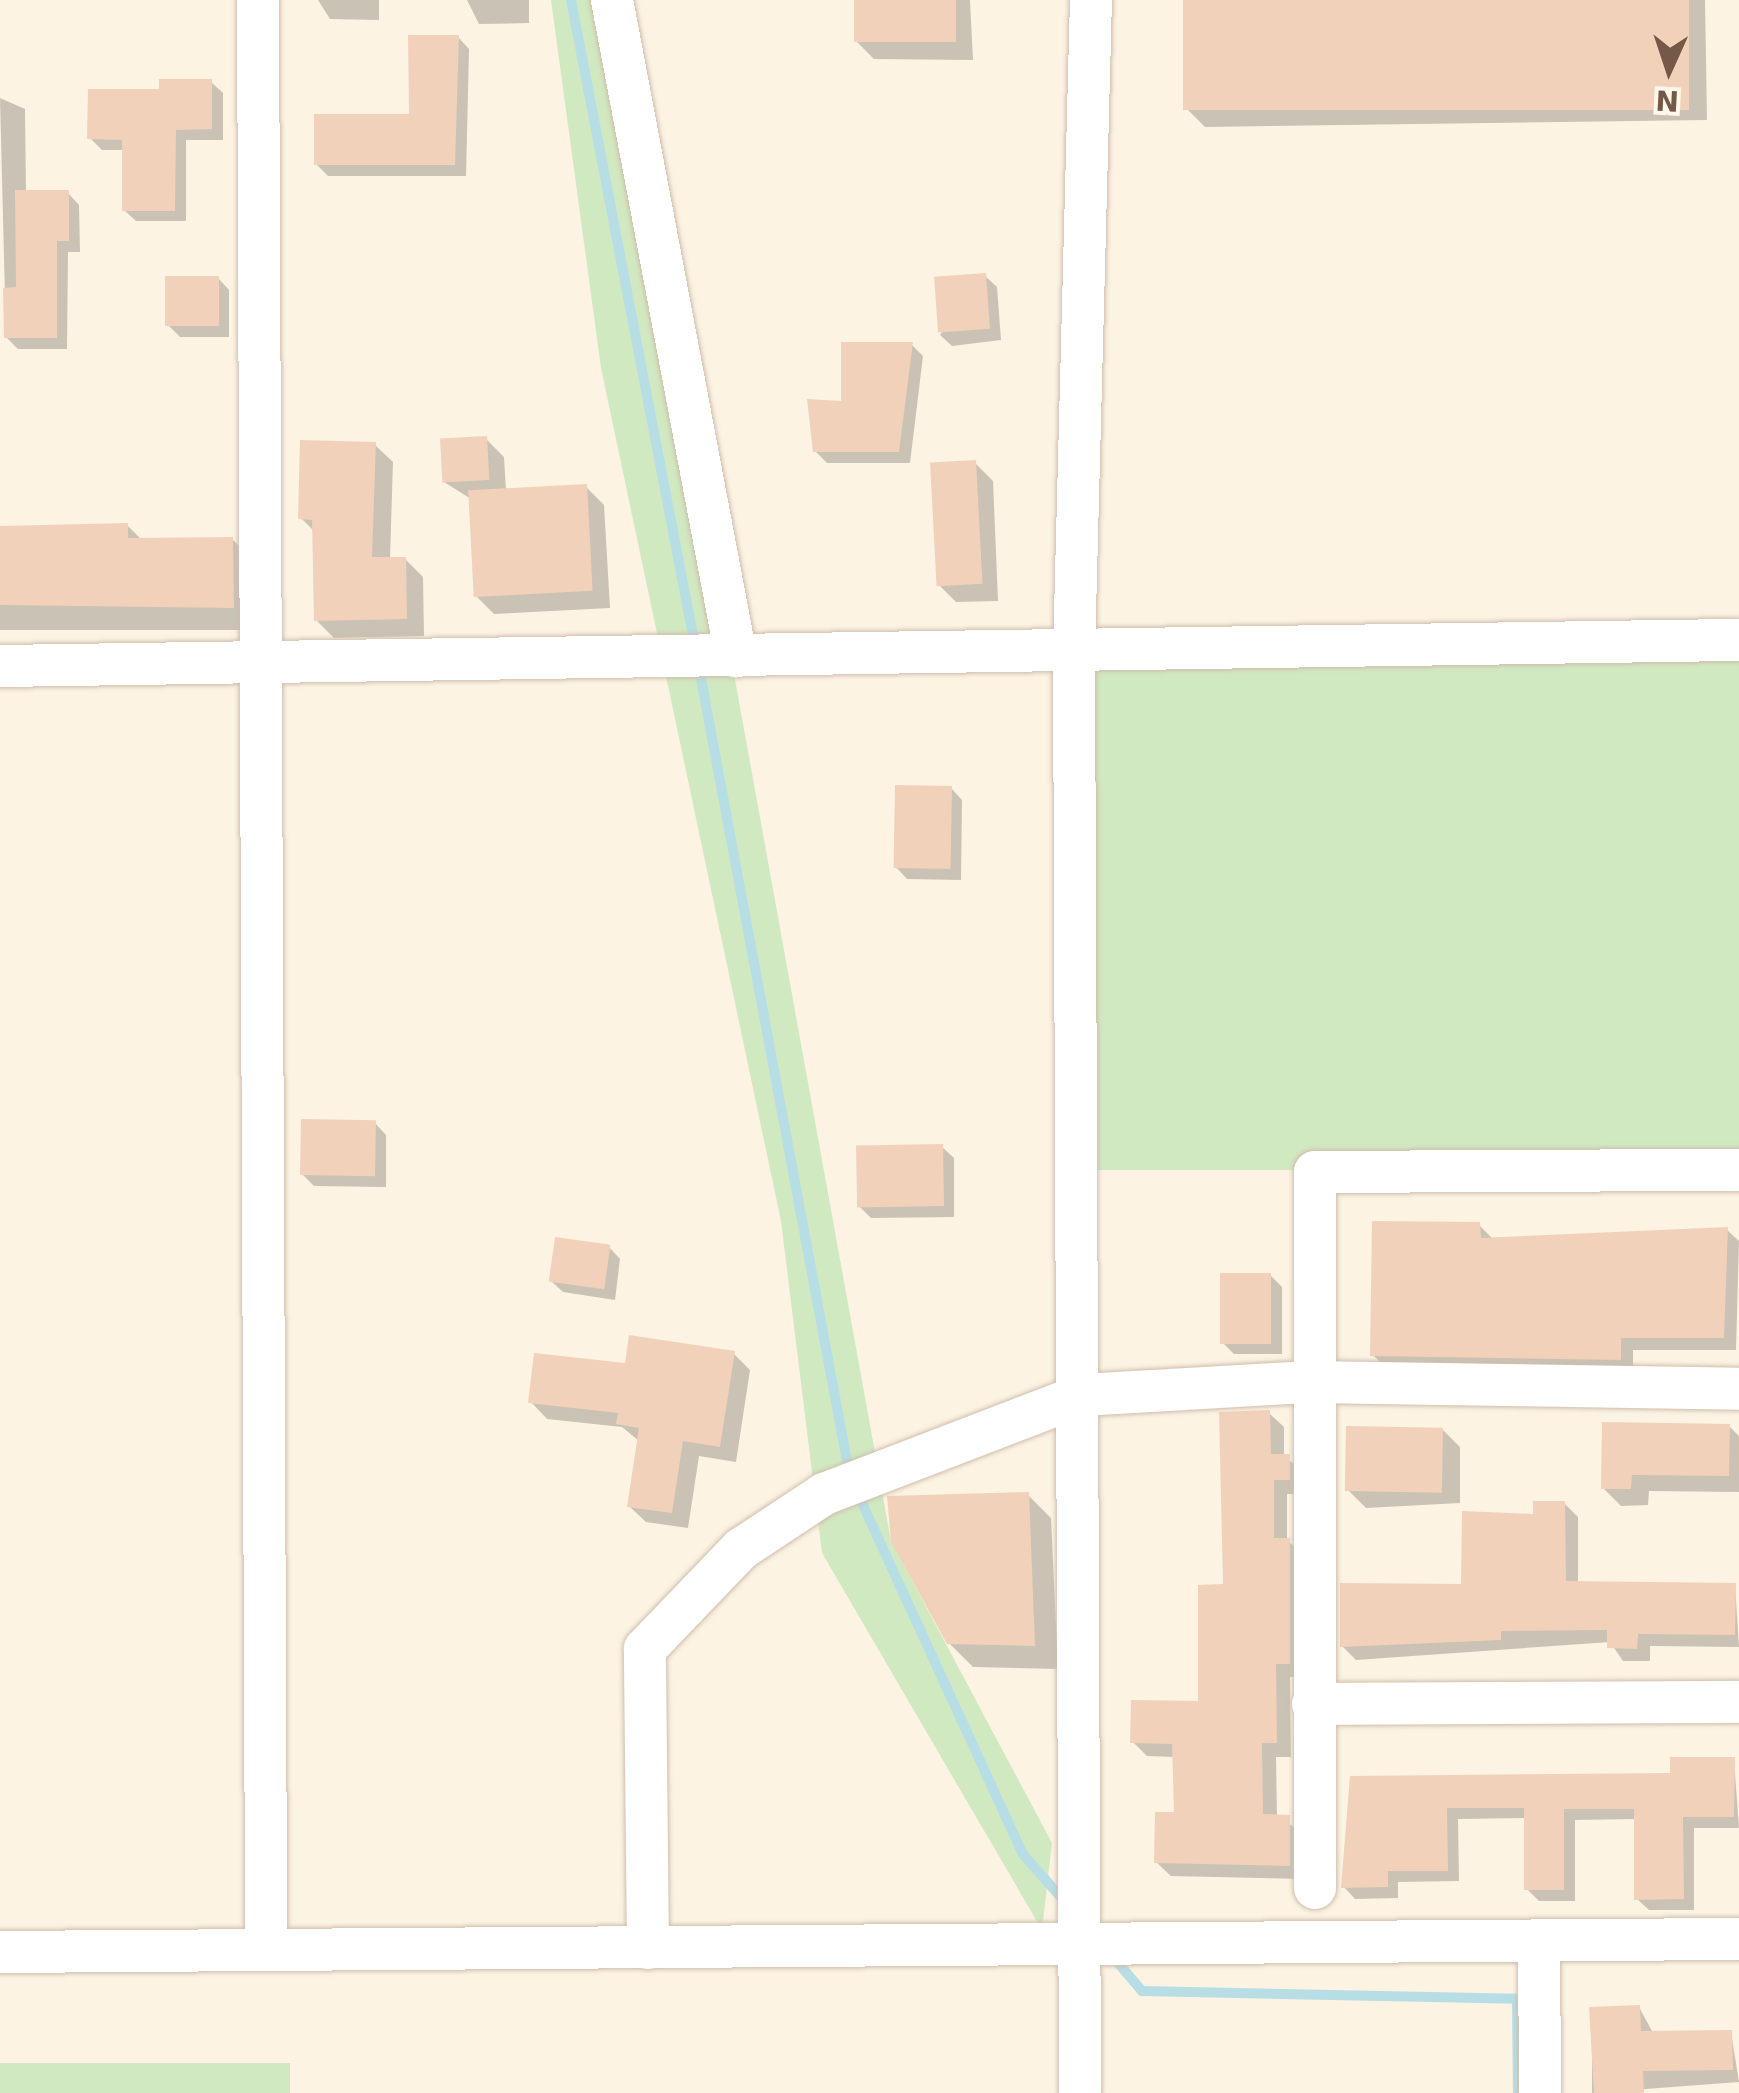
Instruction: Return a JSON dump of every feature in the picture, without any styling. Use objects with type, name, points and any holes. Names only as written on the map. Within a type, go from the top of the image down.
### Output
[{"type":"street","points":[[258,0],[266,1949]]},
{"type":"street","points":[[612,0],[736,656]]},
{"type":"street","points":[[1080,2093],[1084,1944],[1082,1395],[1074,652],[1091,0]]},
{"type":"street","points":[[0,666],[1739,640]]},
{"type":"street","points":[[1316,1888],[1310,1382],[1315,1172],[1739,1170]]},
{"type":"street","points":[[648,1948],[645,1649],[741,1550],[824,1494],[1082,1395],[1310,1382],[1739,1389]]},
{"type":"street","points":[[1314,1704],[1739,1702]]},
{"type":"street","points":[[0,1952],[1539,1943],[1739,1938]]},
{"type":"street","points":[[1539,1943],[1540,2093]]},
{"type":"green space","points":[[551,0],[612,0],[891,1541],[1052,1843],[1042,1930],[822,1553],[781,1221],[601,368]]},
{"type":"green space","points":[[1074,640],[1739,640],[1739,1170],[1074,1170]]},
{"type":"green space","points":[[0,2063],[290,2063],[290,2093],[0,2093]]},
{"type":"building","points":[[854,0],[956,0],[956,42],[854,42]]},
{"type":"building","points":[[1183,0],[1689,0],[1689,110],[1183,110]]},
{"type":"building","points":[[408,35],[459,35],[455,165],[314,165],[314,114],[409,114]]},
{"type":"building","points":[[159,79],[212,79],[212,129],[176,130],[175,211],[122,211],[122,140],[87,139],[88,89],[159,89]]},
{"type":"building","points":[[15,190],[69,190],[69,241],[57,241],[57,338],[4,338],[3,288],[16,287]]},
{"type":"building","points":[[986,273],[990,329],[938,332],[934,277]]},
{"type":"building","points":[[165,276],[219,276],[219,326],[165,326]]},
{"type":"building","points":[[841,342],[913,342],[899,452],[813,452],[807,399],[841,401]]},
{"type":"building","points":[[487,436],[489,480],[442,482],[440,438]]},
{"type":"building","points":[[300,440],[376,442],[372,557],[406,557],[407,619],[314,621],[312,520],[298,519]]},
{"type":"building","points":[[976,460],[982,584],[937,586],[930,462]]},
{"type":"building","points":[[587,484],[593,591],[474,597],[468,490]]},
{"type":"building","points":[[128,523],[128,538],[233,537],[234,608],[0,605],[0,526]]},
{"type":"building","points":[[895,785],[952,786],[951,869],[894,868]]},
{"type":"building","points":[[301,1119],[376,1120],[375,1176],[300,1175]]},
{"type":"building","points":[[943,1144],[944,1206],[857,1208],[856,1146]]},
{"type":"building","points":[[1372,1221],[1480,1222],[1481,1238],[1728,1227],[1724,1338],[1621,1338],[1621,1360],[1370,1356]]},
{"type":"building","points":[[555,1237],[610,1245],[604,1289],[549,1282]]},
{"type":"building","points":[[1220,1273],[1271,1273],[1271,1344],[1220,1344]]},
{"type":"building","points":[[629,1335],[735,1351],[720,1447],[683,1441],[672,1513],[627,1507],[639,1428],[616,1424],[618,1413],[528,1403],[534,1353],[625,1363]]},
{"type":"building","points":[[1270,1410],[1271,1454],[1290,1454],[1290,1480],[1274,1480],[1274,1538],[1290,1538],[1290,1664],[1276,1664],[1277,1743],[1262,1743],[1263,1814],[1290,1815],[1290,1866],[1154,1863],[1155,1812],[1174,1812],[1172,1744],[1130,1743],[1131,1700],[1198,1701],[1198,1585],[1223,1584],[1219,1412]]},
{"type":"building","points":[[1602,1422],[1730,1424],[1729,1476],[1632,1475],[1631,1489],[1601,1489]]},
{"type":"building","points":[[1346,1426],[1443,1428],[1442,1493],[1345,1491]]},
{"type":"building","points":[[1029,1492],[1035,1646],[947,1644],[891,1542],[887,1496]]},
{"type":"building","points":[[1533,1501],[1565,1501],[1566,1581],[1736,1583],[1735,1635],[1638,1634],[1637,1649],[1607,1648],[1607,1630],[1501,1631],[1501,1640],[1340,1647],[1340,1583],[1461,1584],[1462,1511],[1533,1514]]},
{"type":"building","points":[[1670,1757],[1735,1757],[1734,1817],[1683,1817],[1684,1899],[1634,1900],[1634,1809],[1564,1809],[1564,1890],[1524,1890],[1524,1808],[1447,1808],[1448,1871],[1388,1871],[1388,1887],[1341,1888],[1350,1776],[1670,1773]]},
{"type":"building","points":[[1640,2005],[1641,2031],[1732,2030],[1733,2070],[1643,2071],[1644,2093],[1594,2093],[1589,2007]]},
{"type":"waterway","points":[[571,0],[695,646]]},
{"type":"waterway","points":[[699,668],[849,1472]]},
{"type":"waterway","points":[[857,1492],[1022,1853],[1066,1903]]},
{"type":"waterway","points":[[1113,1957],[1142,1991],[1517,1999],[1518,2093]]}]
